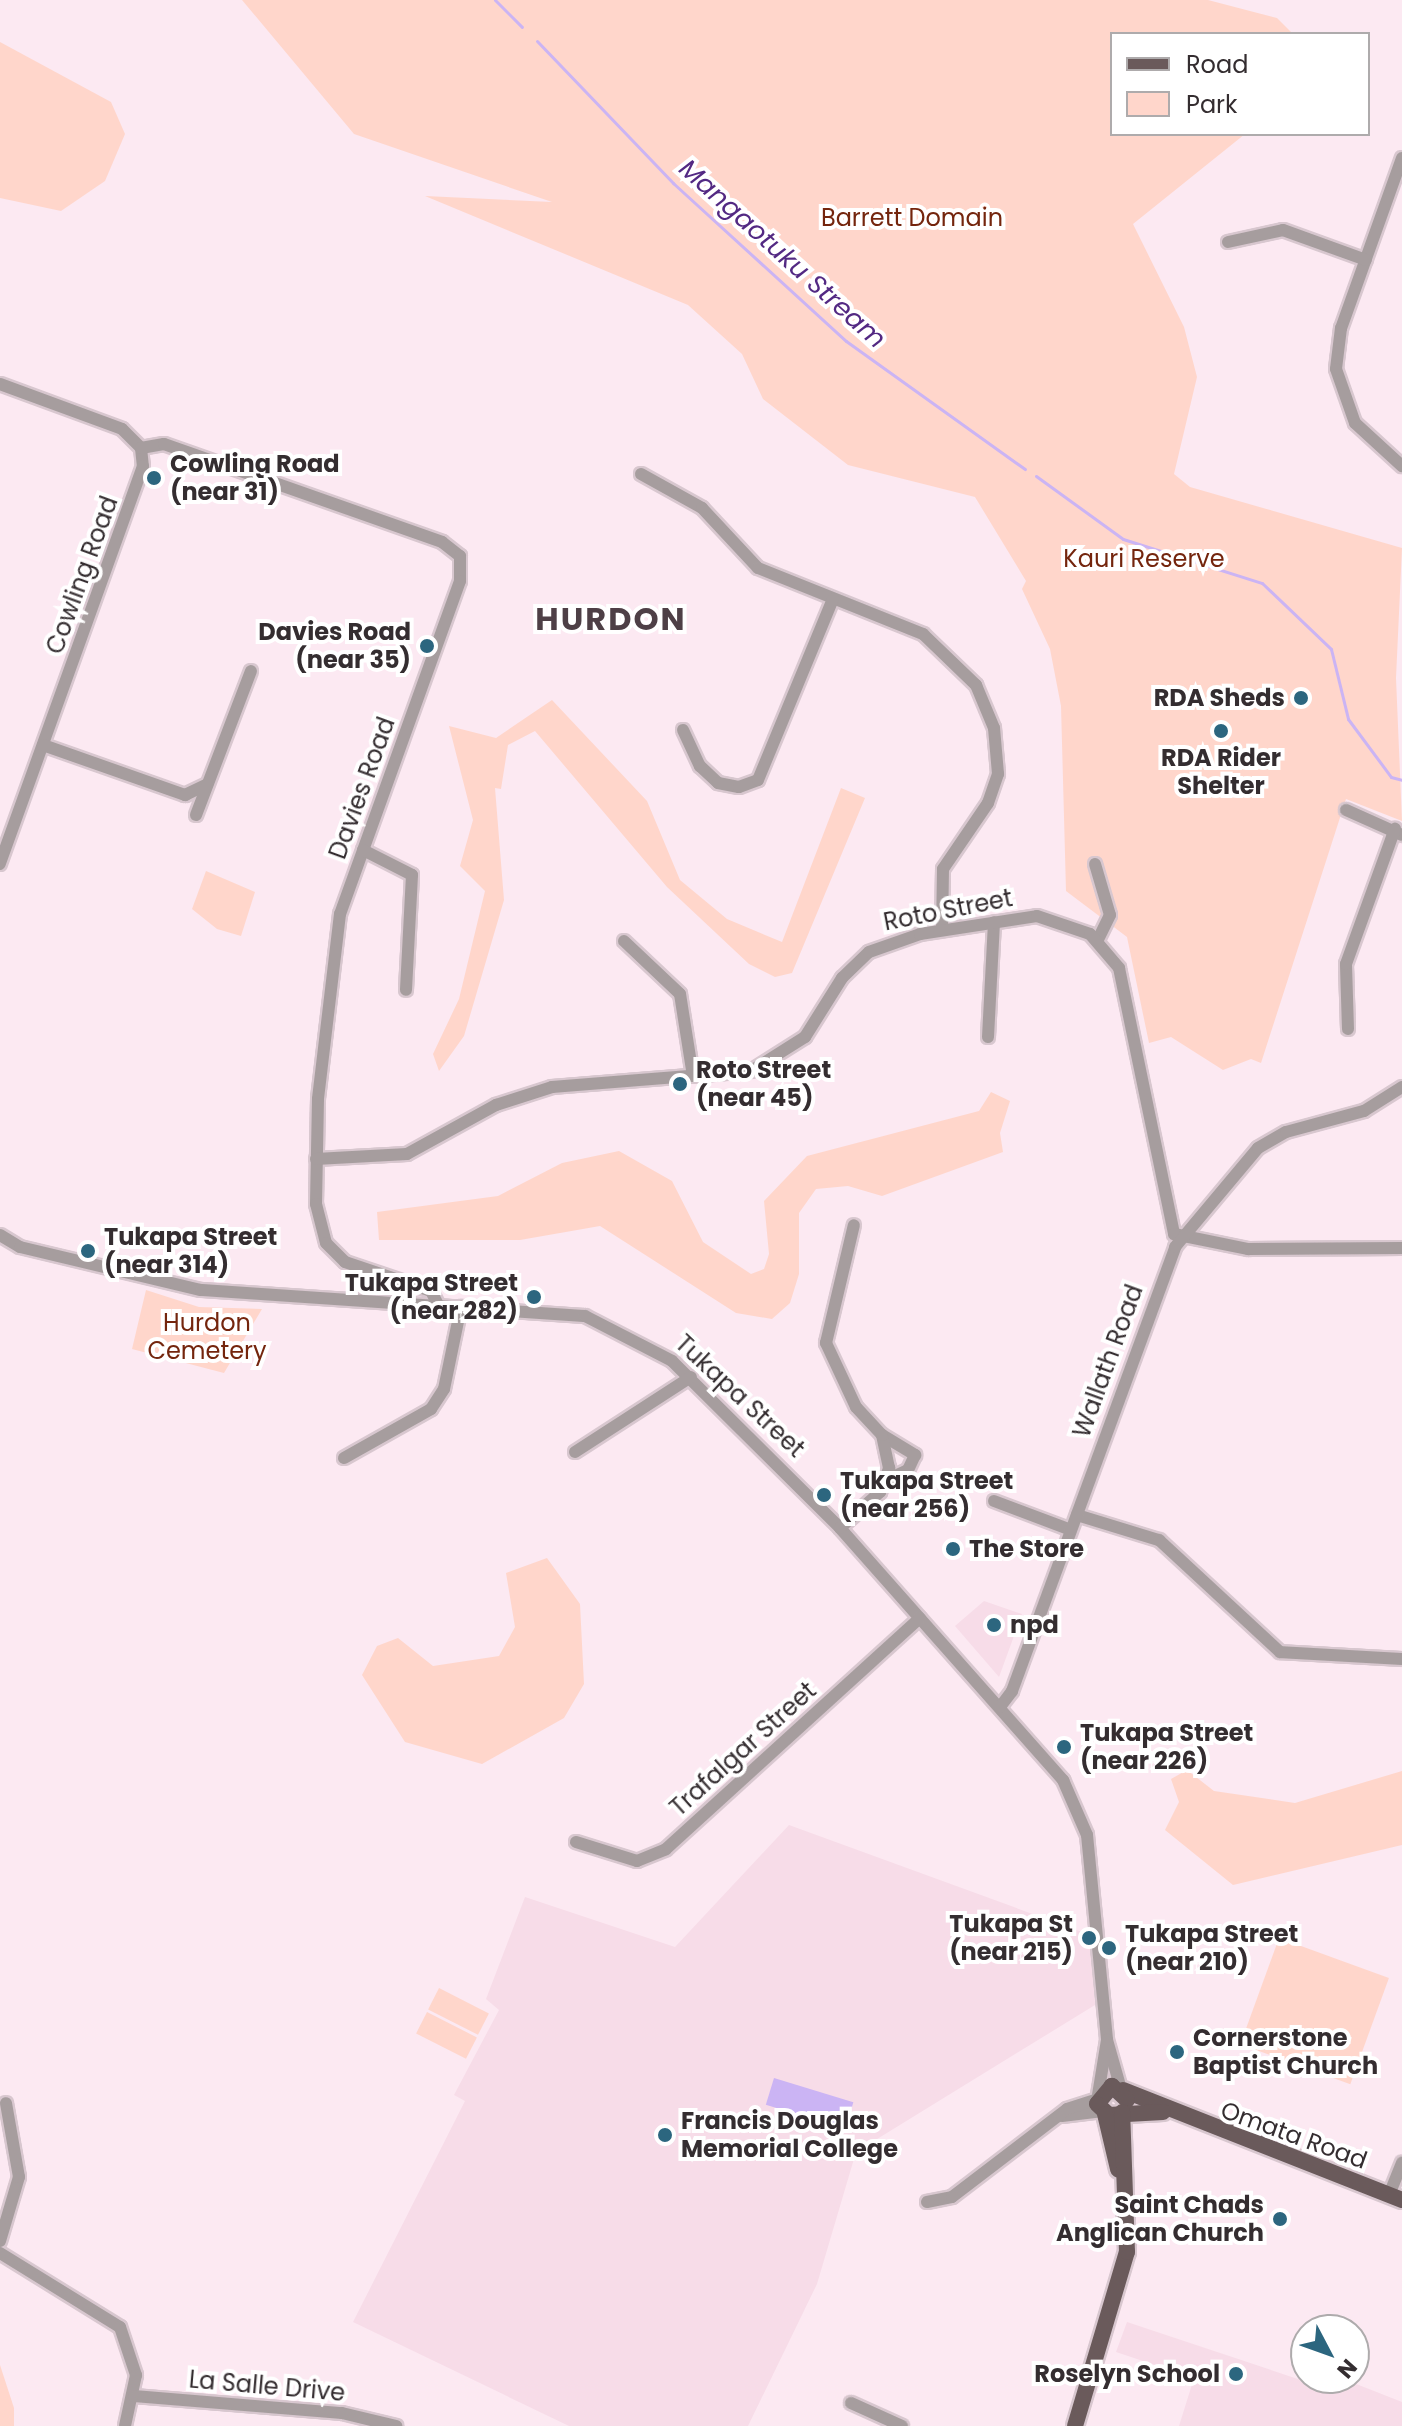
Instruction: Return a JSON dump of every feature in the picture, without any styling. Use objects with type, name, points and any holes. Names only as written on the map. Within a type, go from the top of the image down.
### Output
[{"type":"main road","points":[[1100,2105],[1122,2090]]},
{"type":"main road","name":"Tukapa Street","points":[[1075,2426],[1122,2280],[1122,2090]]},
{"type":"main road","name":"Omata Road","points":[[1122,2090],[1171,2113],[1396,2198]]},
{"type":"main road","name":"Tukapa Street","points":[[1100,2105],[1124,2182]]},
{"type":"main road","name":"Omata Road","points":[[1100,2105],[1122,2112],[1171,2113]]},
{"type":"street","points":[[1402,158],[1341,328],[1338,378],[1355,423],[1402,466]]},
{"type":"street","points":[[1228,242],[1283,230],[1366,260]]},
{"type":"street","points":[[0,384],[122,429],[141,448]]},
{"type":"street","name":"Davies Road","points":[[141,448],[164,444],[442,542],[460,556],[460,581],[363,850],[333,943],[316,1159],[317,1218],[335,1255],[424,1288],[438,1305]]},
{"type":"street","name":"Cowling Road","points":[[0,864],[140,478],[141,448]]},
{"type":"street","points":[[641,474],[702,508],[758,568],[937,643],[967,672],[990,714],[998,774],[988,803],[943,869],[942,930]]},
{"type":"street","points":[[683,730],[700,766],[718,783],[739,787],[758,780],[833,599]]},
{"type":"street","points":[[196,815],[251,671]]},
{"type":"street","points":[[43,745],[185,795],[208,784]]},
{"type":"street","points":[[1346,810],[1398,832],[1346,964],[1348,1029]]},
{"type":"street","points":[[363,850],[412,875],[406,990]]},
{"type":"street","points":[[1095,864],[1110,915],[1098,940],[1125,981],[1174,1234],[1248,1249],[1402,1248]]},
{"type":"street","name":"Roto Street","points":[[316,1159],[407,1154],[496,1105],[552,1087],[751,1071],[782,1057],[869,952],[942,930],[1053,918],[1098,940]]},
{"type":"street","points":[[988,1037],[994,922]]},
{"type":"street","points":[[624,941],[680,994],[693,1076]]},
{"type":"street","name":"Wallath Road","points":[[1000,1707],[1077,1515],[1168,1260],[1258,1148],[1286,1132],[1364,1111],[1402,1087]]},
{"type":"street","points":[[840,1528],[887,1480],[908,1470],[915,1455],[882,1435],[856,1407],[826,1343],[854,1225]]},
{"type":"street","name":"Tukapa Street","points":[[0,1235],[20,1247],[201,1290],[438,1305],[601,1321],[647,1343],[691,1377],[840,1528],[1063,1780],[1087,1835],[1107,2040],[1122,2090]]},
{"type":"street","points":[[344,1458],[431,1409],[444,1389],[461,1307]]},
{"type":"street","points":[[575,1452],[691,1377]]},
{"type":"street","points":[[882,1435],[887,1480]]},
{"type":"street","points":[[994,1501],[1071,1530]]},
{"type":"street","points":[[1077,1515],[1159,1540],[1280,1652],[1402,1659]]},
{"type":"street","name":"Trafalgar Street","points":[[576,1842],[637,1861],[666,1849],[920,1618]]},
{"type":"street","name":"Tukapa Street","points":[[1100,2105],[1107,2040]]},
{"type":"street","points":[[0,2241],[19,2177],[6,2103]]},
{"type":"street","points":[[927,2202],[952,2197],[1058,2116],[1100,2105]]},
{"type":"street","points":[[1396,2198],[1402,2162]]},
{"type":"street","points":[[0,2253],[120,2327],[132,2356],[134,2396],[125,2426]]},
{"type":"street","name":"La Salle Drive","points":[[134,2396],[342,2413],[396,2426]]},
{"type":"street","points":[[851,2403],[902,2426]]},
{"type":"shaded area","points":[[984,1601],[1022,1614],[999,1677],[955,1626]]},
{"type":"shaded area","name":"Francis Douglas Memorial College","points":[[789,1825],[1093,1936],[1095,2005],[856,2152],[817,2284],[748,2426],[569,2426],[353,2322],[465,2101],[454,2095],[499,2010],[486,1999],[525,1897],[675,1947]]},
{"type":"shaded area","points":[[774,2078],[853,2102],[845,2129],[766,2105]]},
{"type":"shaded area","name":"Roselyn School","points":[[1127,2322],[1290,2376],[1290,2394],[1370,2394],[1370,2389],[1402,2402],[1402,2426],[1179,2426],[1194,2378],[1116,2352]]},
{"type":"green space","name":"Barrett Domain","points":[[242,0],[1208,0],[1277,18],[1291,32],[1110,32],[1110,136],[1243,136],[1133,224],[1184,327],[1197,377],[1174,474],[1190,487],[1402,548],[1396,678],[1402,821],[1346,799],[1261,1063],[1251,1059],[1223,1070],[1171,1037],[1149,1043],[1127,937],[1066,891],[1061,706],[1050,649],[1022,589],[1026,581],[975,497],[848,465],[763,399],[742,354],[688,305],[425,196],[552,202],[354,134]]},
{"type":"green space","points":[[0,42],[111,102],[125,134],[105,181],[61,211],[0,198]]},
{"type":"green space","points":[[552,700],[647,801],[680,880],[727,919],[782,942],[841,788],[865,798],[792,973],[775,977],[749,964],[667,887],[535,731],[508,745],[501,789],[495,788],[504,900],[464,1036],[439,1071],[433,1054],[459,999],[485,891],[460,866],[473,820],[449,726],[496,738]]},
{"type":"green space","points":[[206,871],[255,892],[241,936],[217,929],[192,909]]},
{"type":"green space","points":[[991,1092],[1010,1101],[1000,1133],[1003,1152],[882,1196],[848,1186],[816,1189],[799,1213],[799,1274],[790,1303],[772,1319],[736,1313],[600,1226],[520,1240],[379,1240],[377,1212],[498,1196],[562,1163],[619,1151],[672,1181],[703,1242],[751,1274],[764,1269],[769,1254],[764,1201],[807,1156],[979,1111]]},
{"type":"green space","name":"Hurdon Cemetery","points":[[146,1290],[199,1307],[262,1309],[224,1373],[132,1349]]},
{"type":"green space","points":[[547,1558],[580,1604],[584,1684],[564,1718],[482,1764],[405,1742],[362,1675],[377,1646],[398,1638],[433,1666],[499,1656],[515,1627],[506,1573]]},
{"type":"green space","points":[[1187,1770],[1214,1791],[1295,1803],[1402,1771],[1402,1845],[1233,1885],[1165,1830],[1179,1802],[1171,1779]]},
{"type":"green space","points":[[1279,1938],[1389,1978],[1350,2084],[1240,2044]]},
{"type":"green space","points":[[439,1988],[489,2013],[478,2035],[428,2009]]},
{"type":"green space","points":[[427,2012],[477,2037],[466,2059],[416,2033]]},
{"type":"green space","points":[[0,2365],[14,2408],[14,2426],[0,2426]]},
{"type":"waterway","name":"Mangaotuku Stream","points":[[495,0],[522,27]]},
{"type":"waterway","name":"Mangaotuku Stream","points":[[537,41],[673,183],[846,341],[1025,469]]},
{"type":"waterway","name":"Mangaotuku Stream","points":[[1036,476],[1123,539],[1262,583],[1331,649],[1348,719],[1391,777],[1402,780]]},
{"type":"place","name":"Cowling Road (near 31)","points":[[154,478]]},
{"type":"place","name":"Davies Road (near 35)","points":[[427,646]]},
{"type":"place","name":"RDA Sheds","points":[[1301,698]]},
{"type":"place","name":"RDA Rider Shelter","points":[[1221,731]]},
{"type":"place","name":"Roto Street (near 45)","points":[[680,1084]]},
{"type":"place","name":"Tukapa Street (near 314)","points":[[88,1251]]},
{"type":"place","name":"Tukapa Street (near 282)","points":[[534,1297]]},
{"type":"place","name":"Tukapa Street (near 256)","points":[[824,1495]]},
{"type":"place","name":"The Store","points":[[953,1549]]},
{"type":"place","name":"npd","points":[[994,1625]]},
{"type":"place","name":"Tukapa Street (near 226)","points":[[1064,1747]]},
{"type":"place","name":"Tukapa St (near 215)","points":[[1089,1938]]},
{"type":"place","name":"Tukapa Street (near 210)","points":[[1109,1948]]},
{"type":"place","name":"Cornerstone Baptist Church","points":[[1177,2052]]},
{"type":"place","name":"Francis Douglas Memorial College","points":[[665,2135]]},
{"type":"place","name":"Saint Chads Anglican Church","points":[[1280,2219]]},
{"type":"place","name":"Roselyn School","points":[[1236,2374]]},
{"type":"district","name":"HURDON","points":[[611,619]]},
{"type":"park label","name":"Kauri Reserve","points":[[1144,559]]}]
